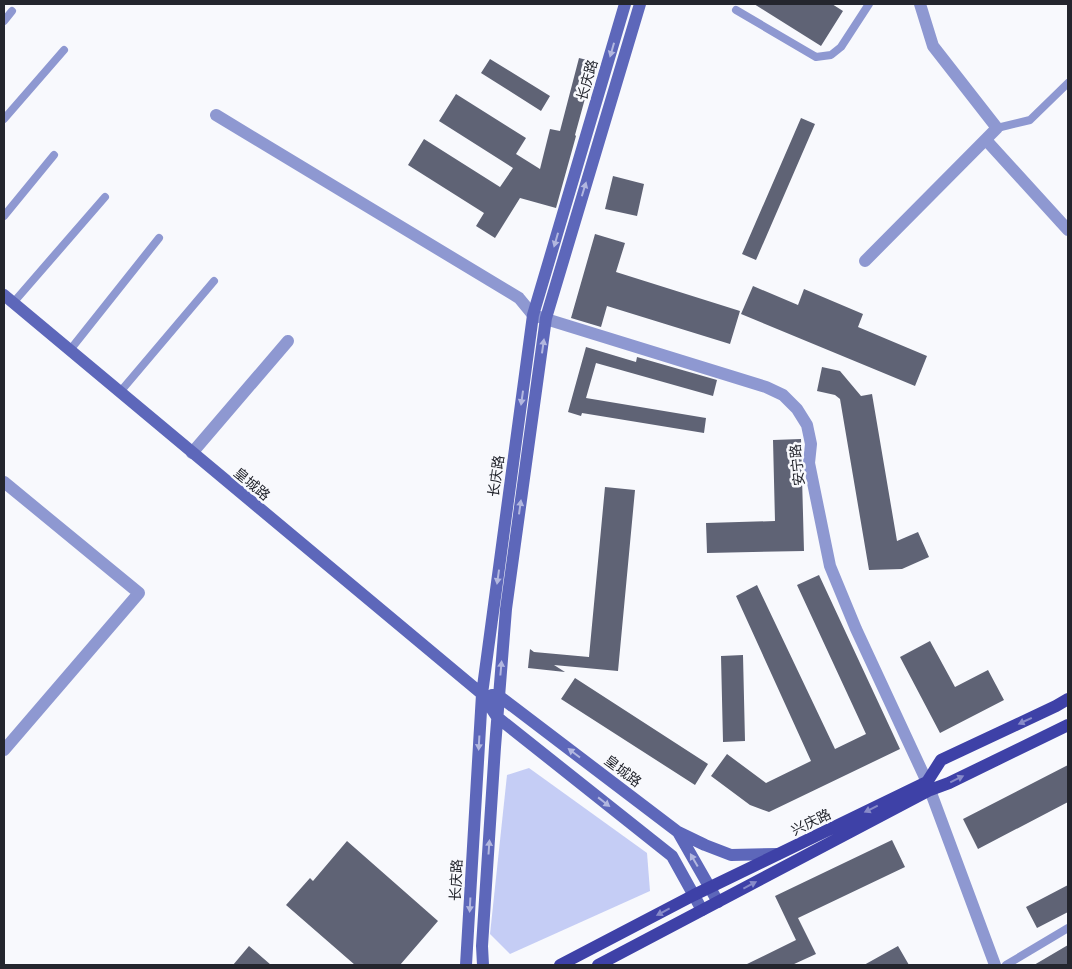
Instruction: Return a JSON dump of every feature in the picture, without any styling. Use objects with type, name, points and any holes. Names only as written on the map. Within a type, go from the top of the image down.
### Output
[{"type":"main road","name":"长庆路","points":[[466,965],[482,694],[534,314],[625,4]]},
{"type":"main road","points":[[483,965],[482,946],[506,609],[546,318],[640,4]]},
{"type":"main road","name":"皇城路","points":[[8,299],[482,694],[497,717],[672,856],[702,910]]},
{"type":"main road","points":[[482,694],[499,696]]},
{"type":"main road","name":"皇城路","points":[[499,696],[678,832],[718,902]]},
{"type":"main road","name":"兴庆路","points":[[598,965],[718,902],[929,786],[941,760],[1068,699]]},
{"type":"main road","name":"兴庆路","points":[[560,965],[694,895],[778,854],[929,786],[949,783],[1068,725]]},
{"type":"main road","points":[[678,832],[731,855],[778,854]]},
{"type":"street","points":[[865,261],[997,128],[933,46],[921,4]]},
{"type":"street","points":[[216,115],[519,298],[534,314]]},
{"type":"street","points":[[986,140],[1068,230]]},
{"type":"street","name":"安宁路","points":[[534,314],[766,387],[783,395],[797,409],[807,426],[811,444],[809,463],[830,566],[856,629],[929,786],[995,965]]},
{"type":"street","points":[[192,453],[288,342]]},
{"type":"street","points":[[4,482],[138,593],[4,750]]},
{"type":"lane","points":[[736,10],[816,57],[831,55],[841,47],[869,4]]},
{"type":"lane","points":[[4,21],[12,10]]},
{"type":"lane","points":[[4,118],[64,50]]},
{"type":"lane","points":[[997,128],[1030,120],[1068,83]]},
{"type":"lane","points":[[4,216],[54,156]]},
{"type":"lane","points":[[8,299],[106,197]]},
{"type":"lane","points":[[70,350],[159,238]]},
{"type":"lane","points":[[120,392],[214,281]]},
{"type":"lane","points":[[1006,965],[1068,928]]},
{"type":"shaded area","points":[[529,768],[647,853],[650,891],[510,954],[490,934],[507,775]]},
{"type":"building","points":[[754,4],[832,4],[843,11],[821,46]]},
{"type":"building","points":[[579,58],[595,62],[556,208],[520,198],[495,238],[476,226],[484,213],[408,165],[424,139],[500,187],[513,168],[439,121],[456,94],[526,138],[516,154],[540,169],[550,129],[560,131]]},
{"type":"building","points":[[490,59],[550,96],[541,111],[481,73]]},
{"type":"building","points":[[801,118],[815,124],[756,260],[742,254]]},
{"type":"building","points":[[613,176],[644,184],[637,216],[605,209]]},
{"type":"building","points":[[595,234],[625,243],[616,272],[740,311],[730,344],[607,306],[601,327],[571,318]]},
{"type":"building","points":[[753,286],[798,305],[804,289],[863,314],[858,327],[927,356],[915,386],[741,314]]},
{"type":"building","points":[[586,347],[636,362],[637,357],[717,380],[713,396],[596,363],[586,398],[706,418],[704,433],[582,413],[581,416],[568,412]]},
{"type":"building","points":[[822,367],[840,371],[861,396],[872,394],[897,541],[918,532],[929,557],[902,569],[869,570],[840,399],[835,395],[817,391]]},
{"type":"building","points":[[801,439],[804,551],[707,553],[706,523],[775,521],[773,440]]},
{"type":"building","points":[[605,487],[635,490],[618,671],[554,665],[565,672],[528,668],[530,649],[534,652],[589,657]]},
{"type":"building","points":[[819,575],[900,749],[769,812],[750,805],[711,776],[727,754],[766,783],[811,761],[736,596],[757,585],[835,749],[866,734],[797,585]]},
{"type":"building","points":[[930,641],[955,687],[988,670],[1004,700],[940,733],[900,657]]},
{"type":"building","points":[[743,655],[745,741],[723,742],[721,656]]},
{"type":"building","points":[[575,678],[708,764],[695,785],[561,699]]},
{"type":"building","points":[[1068,765],[1068,802],[978,849],[963,819]]},
{"type":"building","points":[[892,840],[905,867],[798,918],[816,954],[792,965],[745,965],[796,940],[775,896]]},
{"type":"building","points":[[347,841],[438,921],[400,965],[355,965],[286,905],[310,878],[313,881]]},
{"type":"building","points":[[1068,885],[1068,912],[1037,928],[1026,907]]},
{"type":"building","points":[[1068,945],[1068,965],[1034,965]]},
{"type":"building","points":[[249,946],[271,965],[233,965]]},
{"type":"building","points":[[898,946],[909,965],[864,965]]}]
